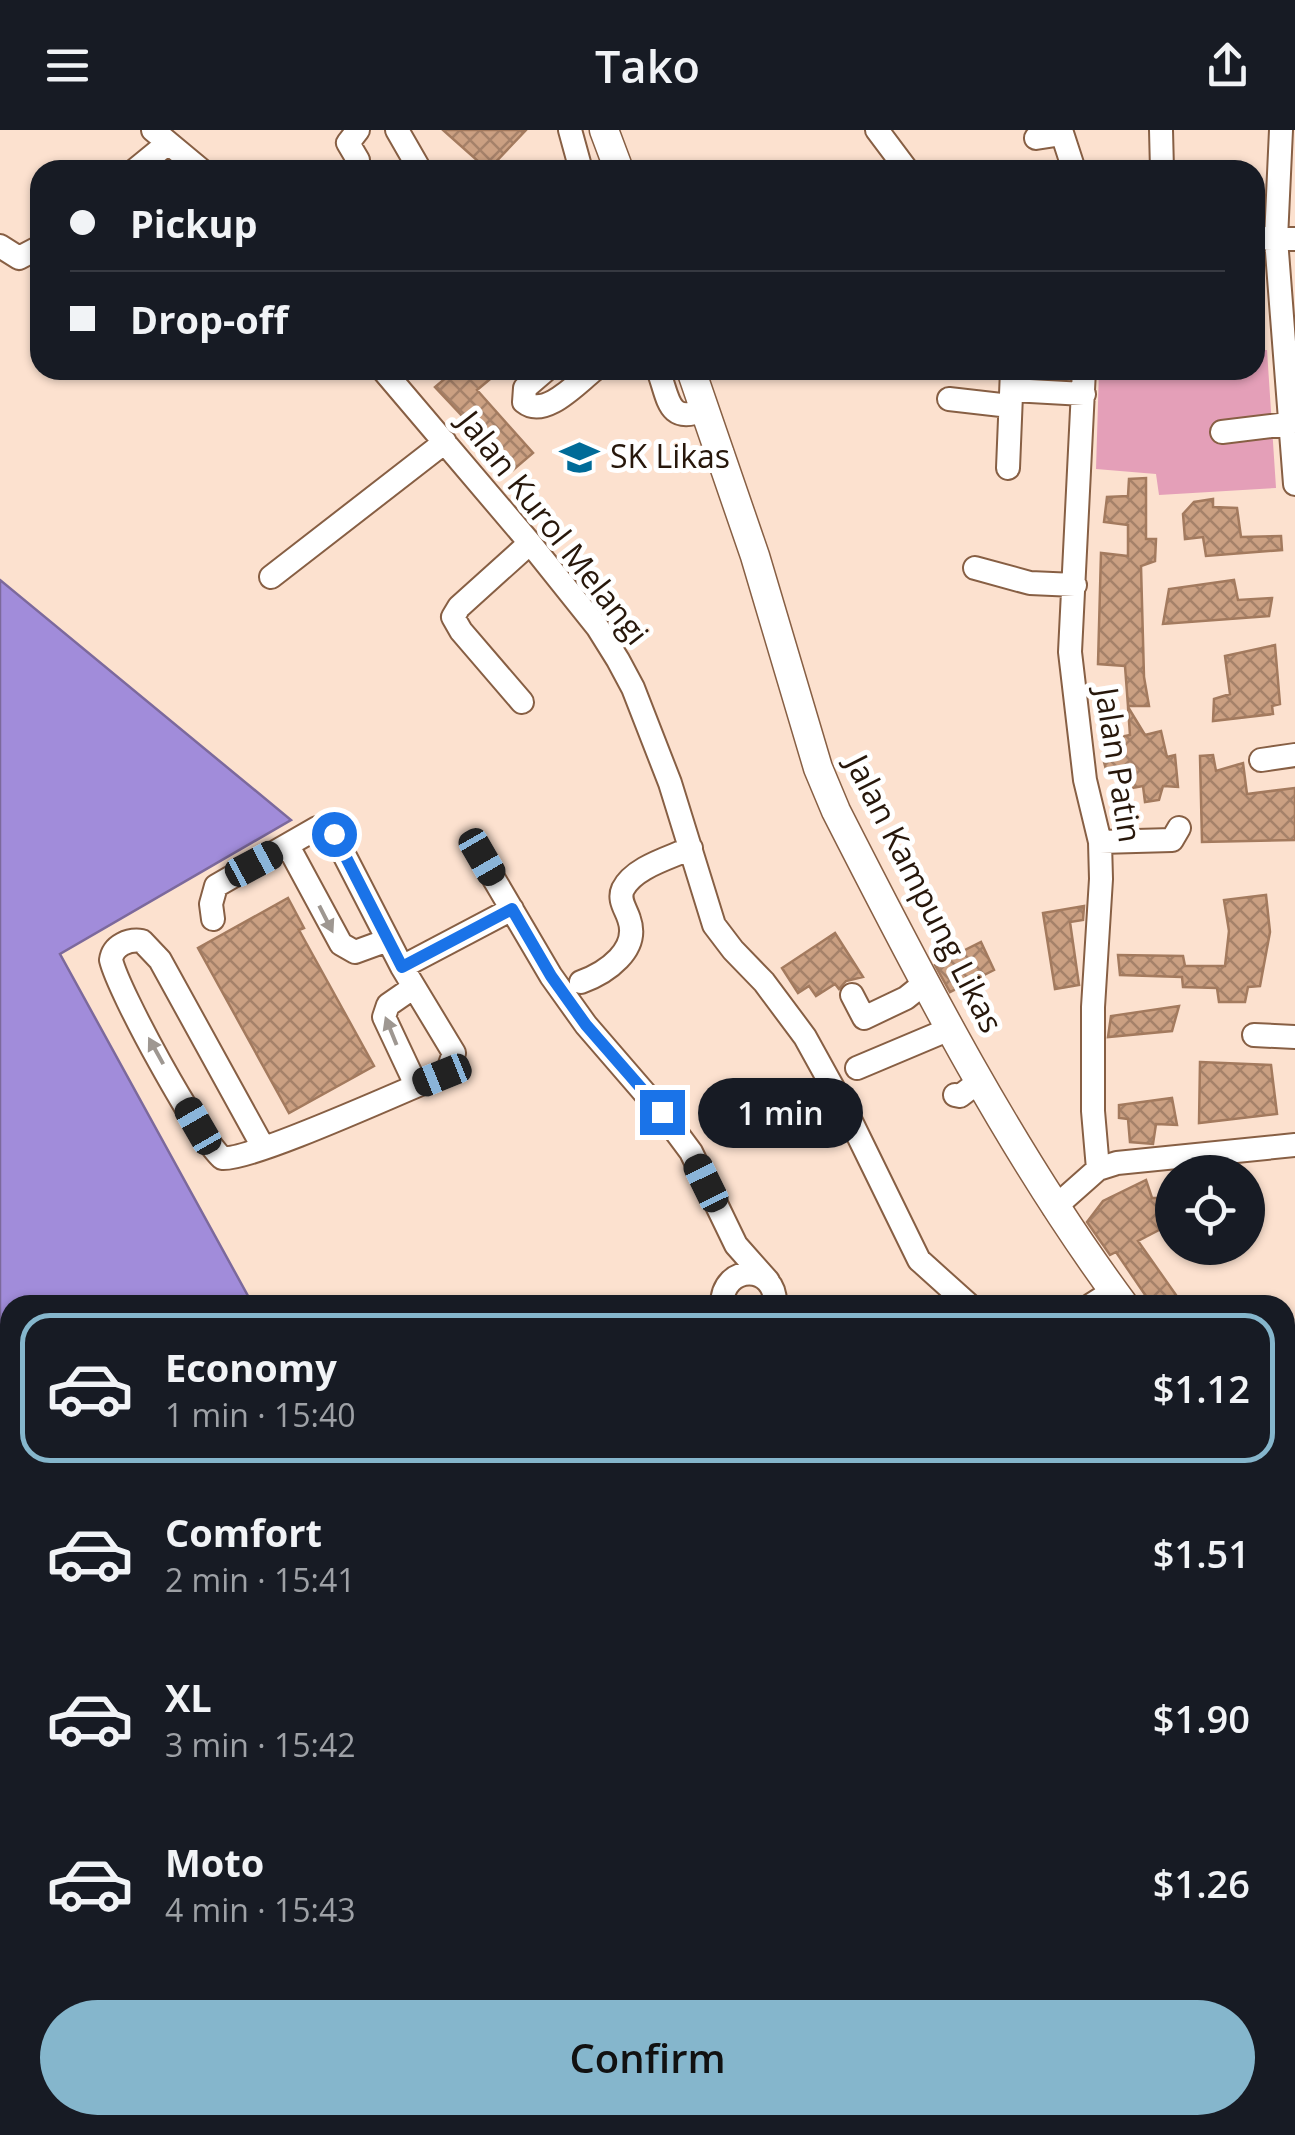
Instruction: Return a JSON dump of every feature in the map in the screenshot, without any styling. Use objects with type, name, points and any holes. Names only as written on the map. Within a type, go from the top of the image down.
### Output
[{"type":"main road","points":[[604,130],[615,160]]},
{"type":"main road","name":"Jalan Kampung Likas","points":[[694,380],[755,556],[818,768],[858,854],[926,982],[1106,1295]]},
{"type":"street","points":[[358,130],[348,143],[358,160]]},
{"type":"street","points":[[397,130],[414,160]]},
{"type":"street","points":[[570,130],[578,160]]},
{"type":"street","points":[[877,130],[900,160]]},
{"type":"street","points":[[1161,130],[1162,160]]},
{"type":"street","points":[[1281,130],[1275,239],[1295,484]]},
{"type":"street","points":[[1036,138],[1062,132],[1071,160]]},
{"type":"street","points":[[143,160],[160,137],[188,160]]},
{"type":"street","points":[[0,246],[19,258],[30,252]]},
{"type":"street","name":"Jalan Kurol Melangi","points":[[392,380],[530,542],[598,628],[626,672],[664,768],[714,925],[805,1037],[847,1112],[919,1260],[958,1295]]},
{"type":"street","points":[[534,380],[525,388],[524,402],[539,408],[581,380]]},
{"type":"street","points":[[662,380],[680,416],[704,410]]},
{"type":"street","name":"Jalan Patin","points":[[1084,380],[1070,652],[1085,780],[1100,842],[1102,879],[1092,1035],[1098,1169]]},
{"type":"street","points":[[949,398],[1011,389],[1084,394]]},
{"type":"street","points":[[1008,468],[1011,389]]},
{"type":"street","points":[[1222,432],[1288,424]]},
{"type":"street","points":[[272,577],[445,442]]},
{"type":"street","points":[[522,702],[461,631],[454,617],[459,607],[530,542]]},
{"type":"street","points":[[975,568],[1030,583],[1075,586]]},
{"type":"street","points":[[1261,760],[1295,755]]},
{"type":"street","points":[[213,919],[211,904],[216,886],[317,828],[334,834],[408,977],[454,1053],[442,1075],[263,1147],[222,1158],[210,1145],[121,988],[111,960],[119,946],[132,940],[142,942],[160,960],[263,1147]]},
{"type":"street","points":[[1100,842],[1172,840],[1178,828]]},
{"type":"street","points":[[288,846],[341,944],[355,952],[388,940]]},
{"type":"street","points":[[581,982],[600,974],[628,949],[632,934],[622,905],[622,890],[637,873],[691,848]]},
{"type":"street","points":[[482,857],[551,976],[586,1025],[662,1112],[691,1152],[736,1245],[768,1281],[774,1295]]},
{"type":"street","points":[[416,1085],[384,1018],[388,1005],[408,977],[512,909]]},
{"type":"street","points":[[852,995],[864,1018],[906,998],[926,982]]},
{"type":"street","points":[[857,1068],[952,1028]]},
{"type":"street","points":[[1254,1035],[1295,1038]]},
{"type":"street","points":[[955,1095],[960,1096],[982,1080]]},
{"type":"street","points":[[1054,1208],[1098,1169],[1140,1158],[1295,1144]]},
{"type":"street","points":[[723,1295],[734,1268],[736,1245]]},
{"type":"street","points":[[725,1295],[743,1274],[768,1281]]},
{"type":"shaded area","points":[[1267,350],[1276,488],[1159,495],[1156,474],[1096,469],[1099,380],[1265,380]]},
{"type":"shaded area","points":[[0,580],[291,820],[60,954],[248,1295],[0,1295]]},
{"type":"building","points":[[443,130],[526,130],[498,160],[477,160]]},
{"type":"building","points":[[443,380],[489,380],[477,390],[533,453],[513,470],[435,387]]},
{"type":"building","points":[[1146,478],[1146,539],[1156,539],[1155,561],[1141,566],[1144,677],[1149,706],[1128,706],[1125,666],[1098,664],[1101,553],[1128,556],[1128,525],[1104,522],[1107,497],[1128,496],[1129,479]]},
{"type":"building","points":[[1213,499],[1213,507],[1237,508],[1241,537],[1281,536],[1282,550],[1206,556],[1203,537],[1185,539],[1183,514],[1194,502]]},
{"type":"building","points":[[1234,580],[1238,600],[1272,598],[1269,616],[1163,624],[1169,589]]},
{"type":"building","points":[[1275,645],[1280,704],[1272,706],[1273,714],[1213,721],[1214,699],[1230,694],[1225,656]]},
{"type":"building","points":[[1128,707],[1145,735],[1161,731],[1167,757],[1175,755],[1178,787],[1163,786],[1159,800],[1145,802],[1143,786],[1121,790],[1119,771],[1107,773],[1104,762],[1119,754],[1111,739],[1130,735]]},
{"type":"building","points":[[1213,755],[1216,771],[1243,763],[1247,794],[1295,788],[1295,840],[1202,842],[1200,756]]},
{"type":"building","points":[[1266,895],[1270,932],[1260,986],[1248,987],[1245,1002],[1219,1002],[1217,988],[1183,987],[1182,977],[1120,975],[1118,955],[1183,956],[1185,966],[1225,966],[1229,931],[1224,900]]},
{"type":"building","points":[[288,898],[304,928],[299,930],[374,1066],[289,1113],[198,948]]},
{"type":"building","points":[[1084,906],[1083,920],[1070,922],[1079,985],[1055,989],[1043,913]]},
{"type":"building","points":[[835,933],[863,977],[846,981],[839,989],[835,984],[816,996],[809,986],[798,993],[782,968]]},
{"type":"building","points":[[981,942],[994,970],[950,992],[935,965]]},
{"type":"building","points":[[1179,1006],[1172,1031],[1108,1037],[1111,1016]]},
{"type":"building","points":[[1200,1062],[1271,1065],[1277,1114],[1199,1123]]},
{"type":"building","points":[[1172,1098],[1177,1125],[1156,1124],[1153,1144],[1130,1142],[1128,1119],[1119,1118],[1119,1105]]},
{"type":"building","points":[[1146,1180],[1155,1198],[1155,1232],[1138,1241],[1176,1295],[1145,1295],[1116,1252],[1110,1255],[1087,1222],[1103,1201]]},
{"type":"place","name":"SK Likas","points":[[580,457]]},
{"type":"route","points":[[334,834],[402,967],[512,909],[551,976],[586,1025],[662,1112]]}]
